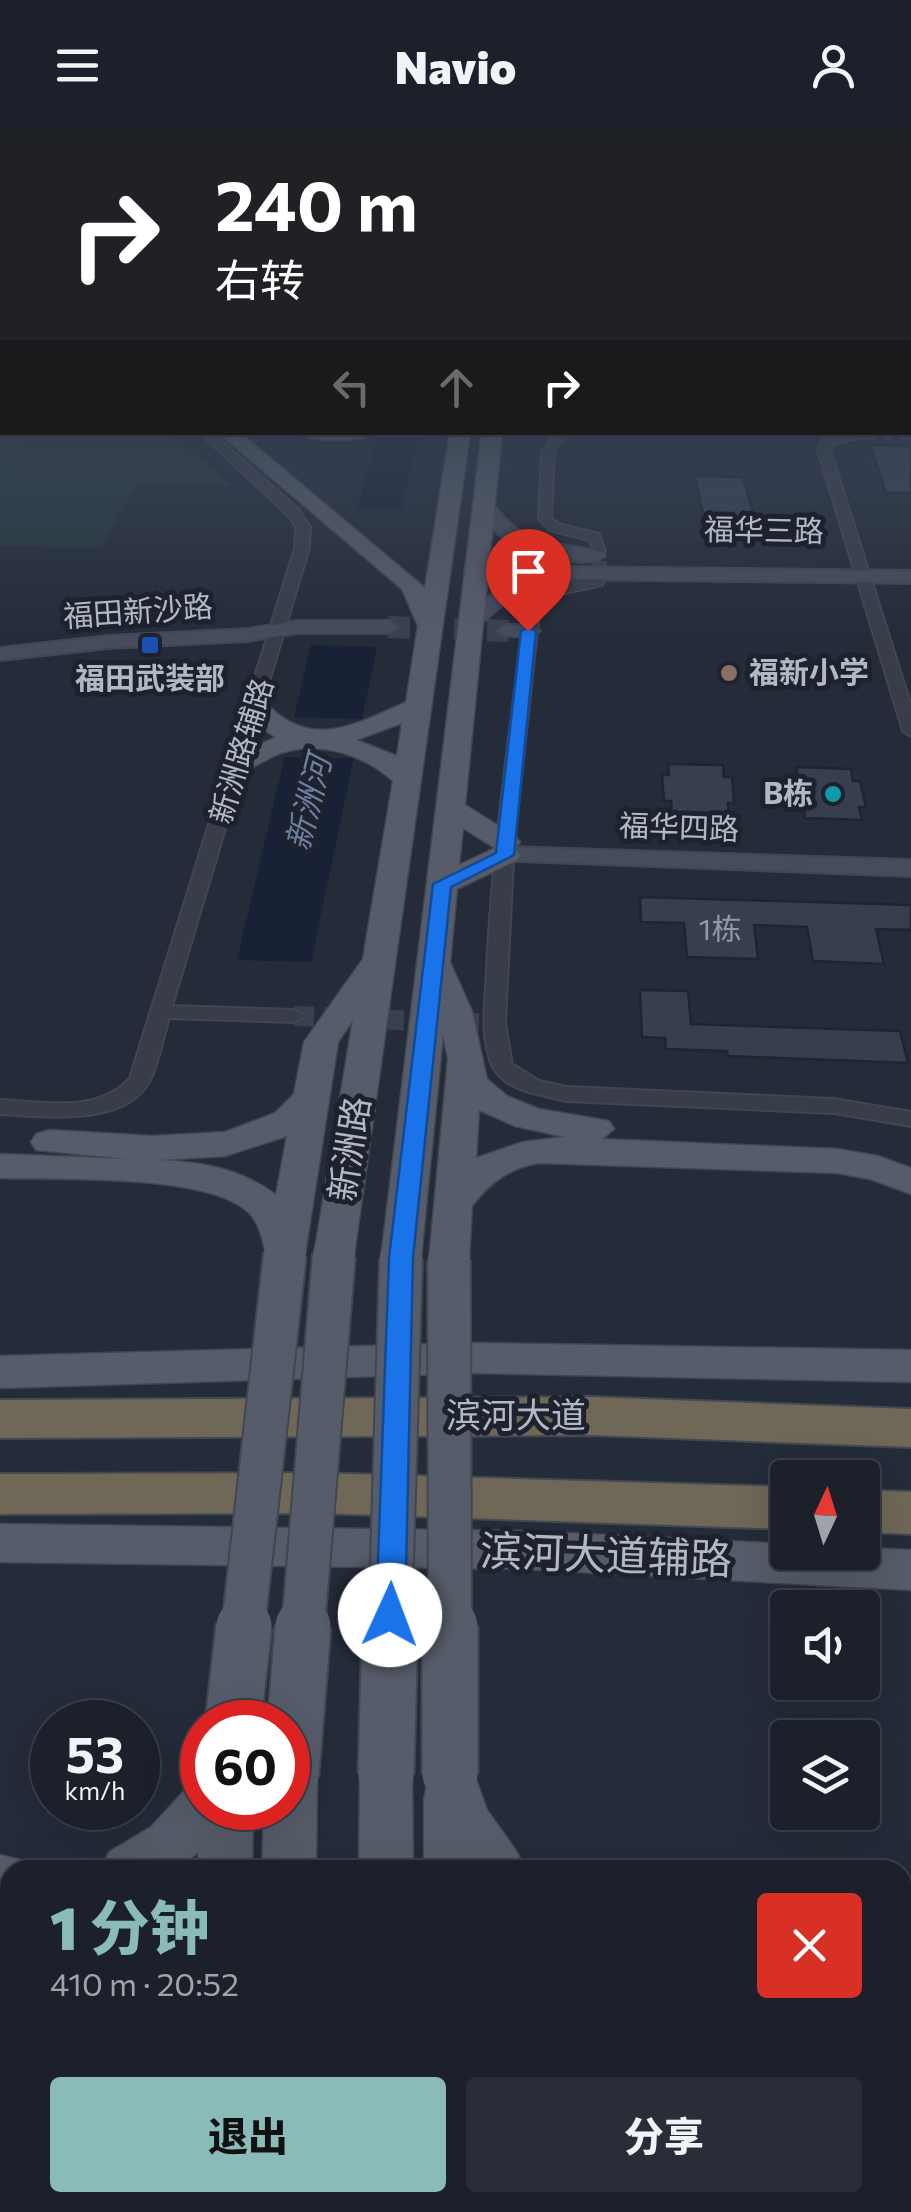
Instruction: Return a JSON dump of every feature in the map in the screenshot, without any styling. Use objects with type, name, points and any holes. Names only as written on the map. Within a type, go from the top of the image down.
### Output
[{"type":"highway","name":"滨河大道","points":[[0,1419],[574,1416],[911,1428]]},
{"type":"highway","points":[[0,1494],[318,1492],[770,1507]]},
{"type":"highway","points":[[880,1511],[911,1512]]},
{"type":"main road","points":[[244,446],[412,586],[430,625]]},
{"type":"main road","points":[[445,446],[456,461]]},
{"type":"main road","name":"新洲路","points":[[289,1860],[291,1776],[334,1256],[458,446]]},
{"type":"main road","name":"新洲路","points":[[386,1860],[401,1258],[488,461],[496,446]]},
{"type":"main road","points":[[238,765],[276,738],[362,739],[418,706]]},
{"type":"main road","points":[[256,708],[276,738]]},
{"type":"main road","points":[[362,739],[407,778]]},
{"type":"main road","points":[[442,884],[505,849],[450,808]]},
{"type":"main road","points":[[235,1700],[285,1254],[321,1042],[379,959]]},
{"type":"main road","points":[[433,961],[456,1011],[471,1082],[488,1099],[542,1122],[576,1128],[848,1140],[911,1157]]},
{"type":"main road","points":[[451,1860],[449,1260],[465,1059]]},
{"type":"main road","points":[[0,1140],[225,1145],[256,1138],[281,1126],[299,1114],[312,1098]]},
{"type":"main road","points":[[453,1204],[469,1181],[489,1164],[518,1153],[557,1149],[837,1161],[878,1168],[911,1182]]},
{"type":"main road","points":[[0,1166],[180,1174],[227,1182],[248,1193],[274,1216],[280,1225],[285,1254]]},
{"type":"main road","points":[[0,1372],[494,1358],[911,1366]]},
{"type":"main road","name":"滨河大道辅路","points":[[0,1544],[525,1550],[911,1570]]},
{"type":"main road","points":[[450,1774],[464,1822],[491,1860]]},
{"type":"main road","points":[[144,1860],[170,1844],[183,1830]]},
{"type":"main road","points":[[225,1860],[226,1830]]},
{"type":"street","name":"新洲路辅路","points":[[0,1107],[91,1108],[124,1098],[140,1080],[302,548],[303,527],[287,506],[220,446]]},
{"type":"street","points":[[552,446],[548,451],[545,520],[554,527],[594,537],[608,563]]},
{"type":"street","points":[[826,446],[911,731]]},
{"type":"street","points":[[484,504],[501,528],[535,547],[608,563]]},
{"type":"street","points":[[471,622],[497,596],[522,583],[608,563]]},
{"type":"street","points":[[608,563],[597,582],[537,596],[519,631],[505,849],[487,1023],[502,1064],[508,1073],[548,1091],[834,1106],[911,1119]]},
{"type":"street","name":"福华三路","points":[[608,563],[861,570],[911,566]]},
{"type":"street","name":"福华三路","points":[[861,570],[911,577]]},
{"type":"street","name":"福田新沙路","points":[[0,651],[280,629],[388,628]]},
{"type":"street","name":"福华四路","points":[[505,849],[911,854]]},
{"type":"street","name":"福华四路","points":[[505,849],[911,868]]},
{"type":"street","points":[[162,1012],[294,1016]]},
{"type":"shaded area","points":[[0,446],[186,446],[232,486],[135,486],[101,548],[0,546]]},
{"type":"water","points":[[376,446],[416,446],[401,509],[357,508]]},
{"type":"water","name":"新洲河","points":[[311,645],[377,647],[311,962],[237,960]]},
{"type":"pier","points":[[291,717],[366,719],[358,759],[281,757]]},
{"type":"building","points":[[870,446],[911,446],[911,493],[886,493]]},
{"type":"building","points":[[695,476],[743,477],[757,528],[706,528]]},
{"type":"building","points":[[668,764],[723,765],[724,777],[732,777],[734,803],[728,803],[729,816],[672,814],[671,801],[664,801],[662,775],[669,775]]},
{"type":"building","name":"B栋","points":[[796,767],[851,769],[853,781],[860,781],[866,807],[859,807],[862,820],[805,818],[803,805],[796,805],[792,779],[798,779]]},
{"type":"building","points":[[640,897],[911,905],[911,930],[876,929],[884,964],[813,961],[807,927],[754,925],[758,959],[687,957],[684,923],[641,922]]},
{"type":"building","points":[[640,990],[688,991],[691,1024],[900,1031],[908,1063],[728,1056],[727,1051],[666,1049],[665,1038],[642,1037]]},
{"type":"tunnel","points":[[600,548],[600,555]]},
{"type":"tunnel","points":[[599,576],[600,555]]},
{"type":"tunnel","points":[[388,627],[509,631]]},
{"type":"tunnel","points":[[294,1016],[479,1023]]},
{"type":"place","name":"福田武装部","points":[[150,645]]},
{"type":"place","name":"福新小学","points":[[729,673]]},
{"type":"place","name":"B栋","points":[[833,794]]},
{"type":"route","points":[[390,1615],[401,1258],[442,884],[504,855],[528,631]]}]
